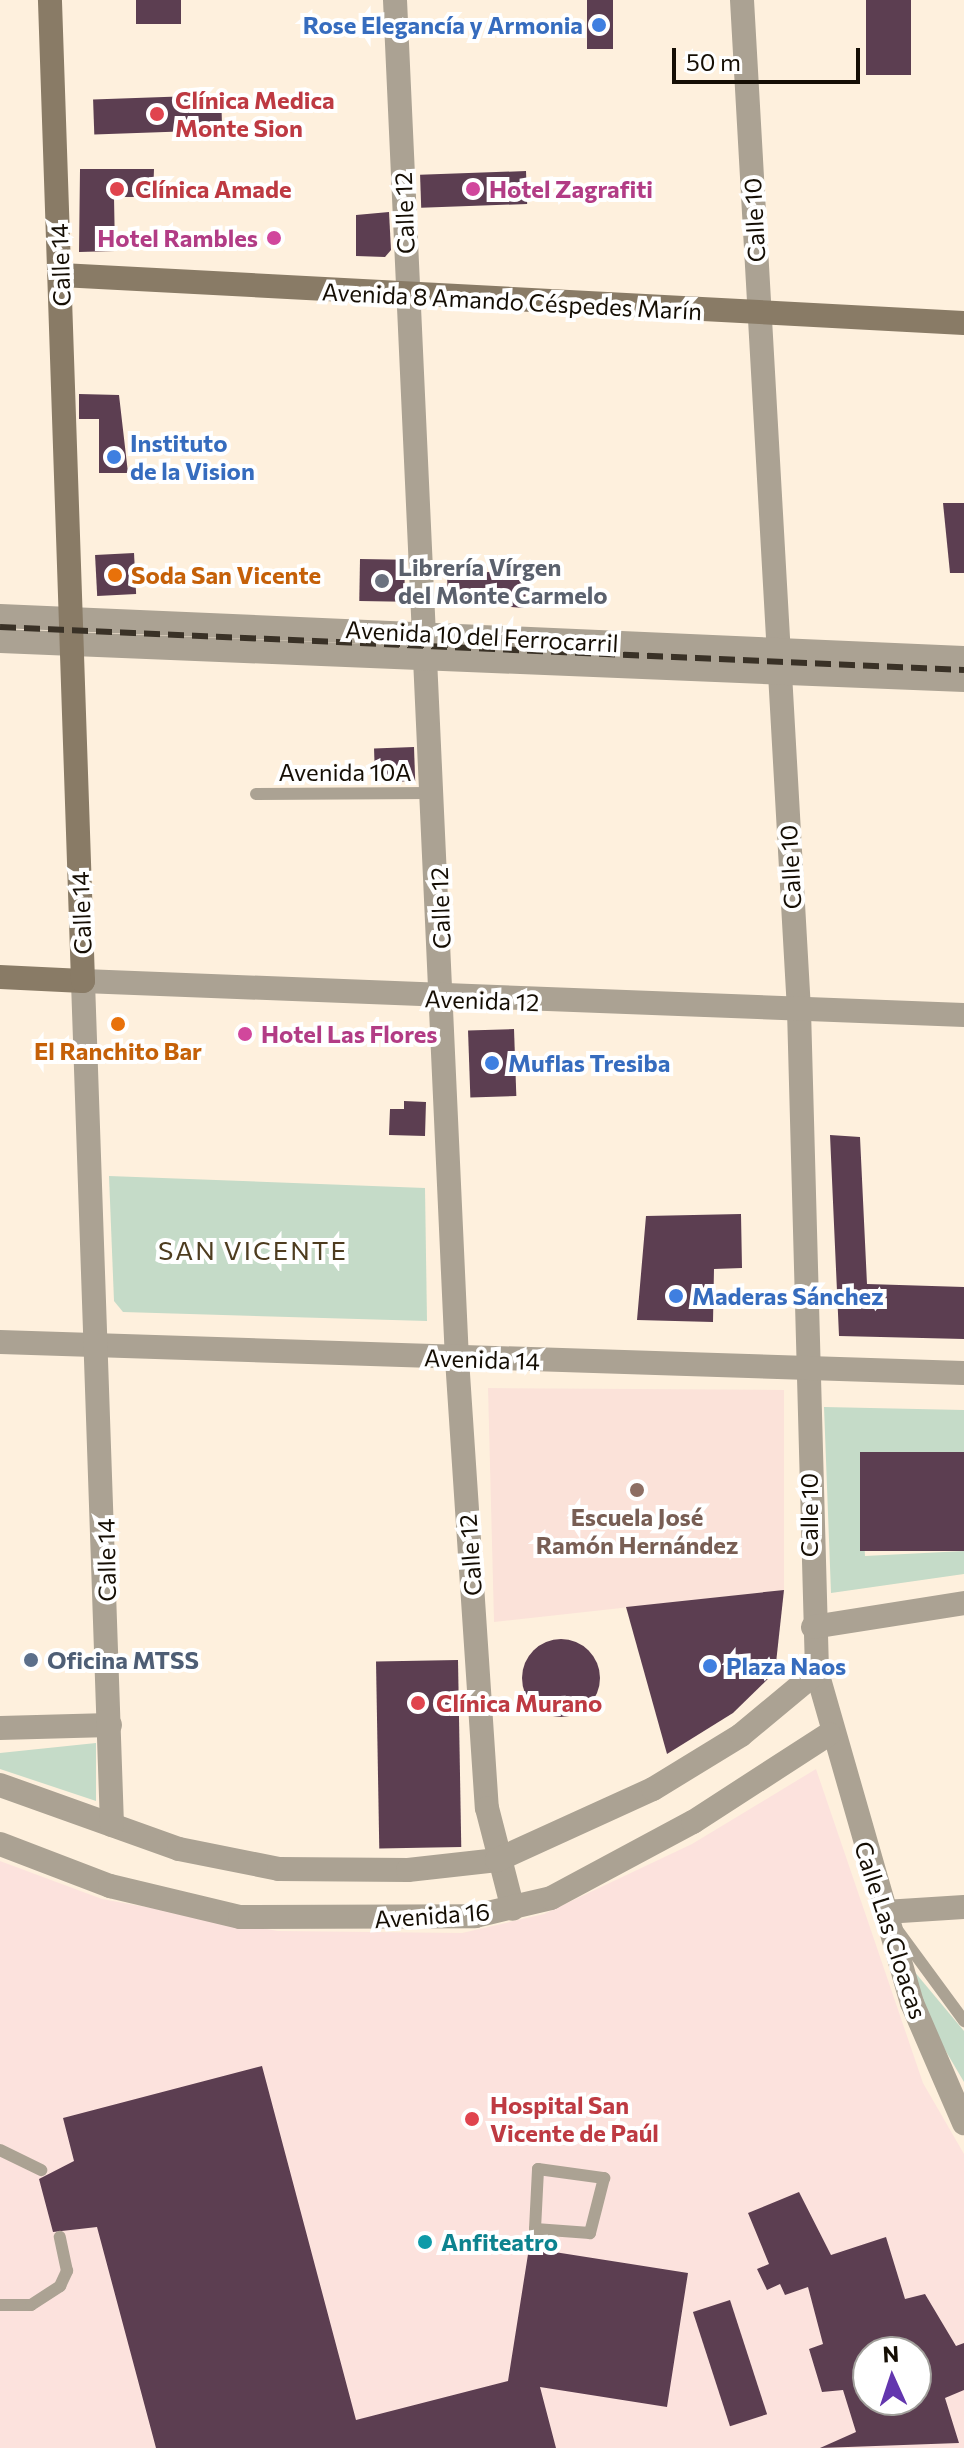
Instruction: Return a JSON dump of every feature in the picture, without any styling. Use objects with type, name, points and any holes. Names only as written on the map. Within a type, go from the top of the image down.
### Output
[{"type":"main road","name":"Calle 14","points":[[50,0],[83,981]]},
{"type":"main road","name":"Avenida 8 Amando Céspedes Marín","points":[[61,275],[759,315],[964,323]]},
{"type":"main road","name":"Avenida 12","points":[[0,977],[83,981]]},
{"type":"street","name":"Calle 12","points":[[395,0],[423,644],[435,793],[457,1359],[497,1860],[513,1909]]},
{"type":"street","name":"Calle 10","points":[[742,0],[799,1010],[813,1627],[817,1672],[829,1734]]},
{"type":"street","name":"Avenida 10 del Ferrocarril","points":[[0,616],[71,630],[778,661],[964,680]]},
{"type":"street","name":"Avenida 10 del Ferrocarril","points":[[0,641],[71,630]]},
{"type":"street","name":"Avenida 10 del Ferrocarril","points":[[778,661],[964,658]]},
{"type":"street","name":"Avenida 12","points":[[83,981],[443,999],[964,1015]]},
{"type":"street","name":"Calle 14","points":[[83,981],[100,1345],[112,1825]]},
{"type":"street","name":"Avenida 14","points":[[0,1342],[964,1373]]},
{"type":"street","points":[[813,1627],[964,1603]]},
{"type":"street","name":"Avenida 16","points":[[0,1785],[179,1849],[279,1869],[408,1870],[497,1860],[653,1789],[741,1735],[817,1672]]},
{"type":"street","points":[[0,1728],[110,1725]]},
{"type":"street","name":"Avenida 16","points":[[0,1844],[110,1886],[240,1917],[408,1921],[513,1909],[551,1898],[693,1822],[829,1734]]},
{"type":"street","name":"Calle Las Cloacas","points":[[829,1734],[912,2003],[964,2123]]},
{"type":"street","points":[[885,1912],[964,1907]]},
{"type":"lane","name":"Avenida 10A","points":[[256,794],[435,793]]},
{"type":"lane","points":[[885,1912],[964,2021]]},
{"type":"lane","points":[[0,2150],[41,2170]]},
{"type":"lane","points":[[538,2169],[604,2178],[596,2224],[579,2237],[535,2229],[538,2169]]},
{"type":"lane","points":[[0,2305],[31,2305],[60,2286],[67,2271],[60,2237]]},
{"type":"shaded area","name":"Escuela José Ramón Hernández","points":[[488,1388],[784,1390],[784,1590],[494,1622]]},
{"type":"shaded area","name":"Hospital San Vicente de Paúl","points":[[816,1769],[923,2083],[964,2154],[964,2448],[0,2448],[0,1861],[102,1899],[278,1931],[462,1933],[544,1914],[692,1844]]},
{"type":"green space","points":[[109,1176],[425,1188],[427,1321],[123,1312],[114,1301]]},
{"type":"green space","points":[[824,1407],[964,1410],[964,1452],[860,1458],[865,1556],[964,1551],[964,1574],[831,1593]]},
{"type":"green space","points":[[96,1743],[96,1801],[0,1769],[0,1753]]},
{"type":"green space","points":[[908,1964],[964,2031],[964,2082],[941,2043]]},
{"type":"building","points":[[136,0],[181,0],[181,24],[136,24]]},
{"type":"building","name":"Rose Elegancía y Armonia","points":[[587,0],[613,0],[613,49],[587,49]]},
{"type":"building","points":[[866,0],[911,0],[911,75],[866,75]]},
{"type":"building","name":"Clínica Medica Monte Sion","points":[[221,95],[222,130],[94,134],[93,99]]},
{"type":"building","points":[[80,169],[154,169],[153,197],[114,197],[115,251],[79,252]]},
{"type":"building","name":"Hotel Zagrafiti","points":[[526,171],[527,204],[421,208],[420,175]]},
{"type":"building","points":[[389,212],[391,250],[385,257],[356,256],[356,215]]},
{"type":"building","points":[[79,394],[119,395],[128,473],[99,473],[99,419],[79,419]]},
{"type":"building","points":[[943,503],[964,503],[964,573],[950,573]]},
{"type":"building","name":"Soda San Vicente","points":[[134,553],[136,594],[97,596],[95,555]]},
{"type":"building","name":"Librería Vírgen del Monte Carmelo","points":[[360,559],[405,560],[404,602],[359,601]]},
{"type":"building","points":[[529,570],[524,608],[448,602],[447,574]]},
{"type":"building","points":[[414,747],[415,781],[375,782],[374,748]]},
{"type":"building","name":"Muflas Tresiba","points":[[514,1029],[516,1096],[470,1098],[468,1031]]},
{"type":"building","points":[[404,1101],[426,1102],[425,1136],[389,1135],[390,1109],[404,1109]]},
{"type":"building","points":[[830,1135],[860,1137],[867,1284],[964,1287],[964,1339],[839,1336]]},
{"type":"building","points":[[741,1214],[742,1268],[714,1269],[713,1322],[637,1320],[646,1216]]},
{"type":"building","points":[[860,1452],[964,1452],[964,1551],[860,1551]]},
{"type":"building","name":"Plaza Naos","points":[[784,1590],[775,1672],[733,1713],[667,1754],[626,1607]]},
{"type":"building","points":[[561,1639],[576,1642],[589,1650],[597,1663],[600,1678],[597,1693],[589,1706],[576,1714],[561,1717],[546,1714],[533,1706],[525,1693],[522,1678],[525,1663],[533,1650],[546,1642]]},
{"type":"building","points":[[458,1660],[461,1847],[379,1848],[376,1661]]},
{"type":"building","points":[[262,2066],[356,2420],[508,2381],[529,2248],[688,2273],[667,2407],[540,2387],[556,2448],[156,2448],[97,2227],[53,2232],[39,2179],[74,2161],[63,2118]]},
{"type":"building","points":[[799,2192],[831,2255],[886,2237],[905,2299],[925,2294],[956,2346],[964,2343],[964,2390],[945,2398],[959,2443],[820,2448],[856,2432],[843,2390],[822,2392],[809,2349],[823,2344],[808,2287],[785,2295],[780,2284],[767,2290],[757,2269],[769,2264],[748,2213]]},
{"type":"building","points":[[730,2300],[767,2414],[730,2426],[693,2312]]},
{"type":"railway","points":[[0,627],[964,670]]},
{"type":"place","name":"Rose Elegancía y Armonia","points":[[599,25]]},
{"type":"place","name":"Clínica Medica Monte Sion","points":[[157,114]]},
{"type":"place","name":"Clínica Amade","points":[[117,189]]},
{"type":"place","name":"Hotel Zagrafiti","points":[[473,189]]},
{"type":"place","name":"Hotel Rambles","points":[[274,238]]},
{"type":"place","name":"Instituto de la Vision","points":[[114,457]]},
{"type":"place","name":"Soda San Vicente","points":[[115,575]]},
{"type":"place","name":"Librería Vírgen del Monte Carmelo","points":[[382,581]]},
{"type":"place","name":"El Ranchito Bar","points":[[118,1024]]},
{"type":"place","name":"Hotel Las Flores","points":[[245,1034]]},
{"type":"place","name":"Muflas Tresiba","points":[[492,1063]]},
{"type":"place","name":"Maderas Sánchez","points":[[676,1296]]},
{"type":"place","name":"Escuela José Ramón Hernández","points":[[637,1490]]},
{"type":"place","name":"Oficina MTSS","points":[[31,1660]]},
{"type":"place","name":"Plaza Naos","points":[[710,1666]]},
{"type":"place","name":"Clínica Murano","points":[[418,1703]]},
{"type":"place","name":"Hospital San Vicente de Paúl","points":[[472,2119]]},
{"type":"place","name":"Anfiteatro","points":[[425,2242]]},
{"type":"district","name":"SAN VICENTE","points":[[253,1250]]}]
